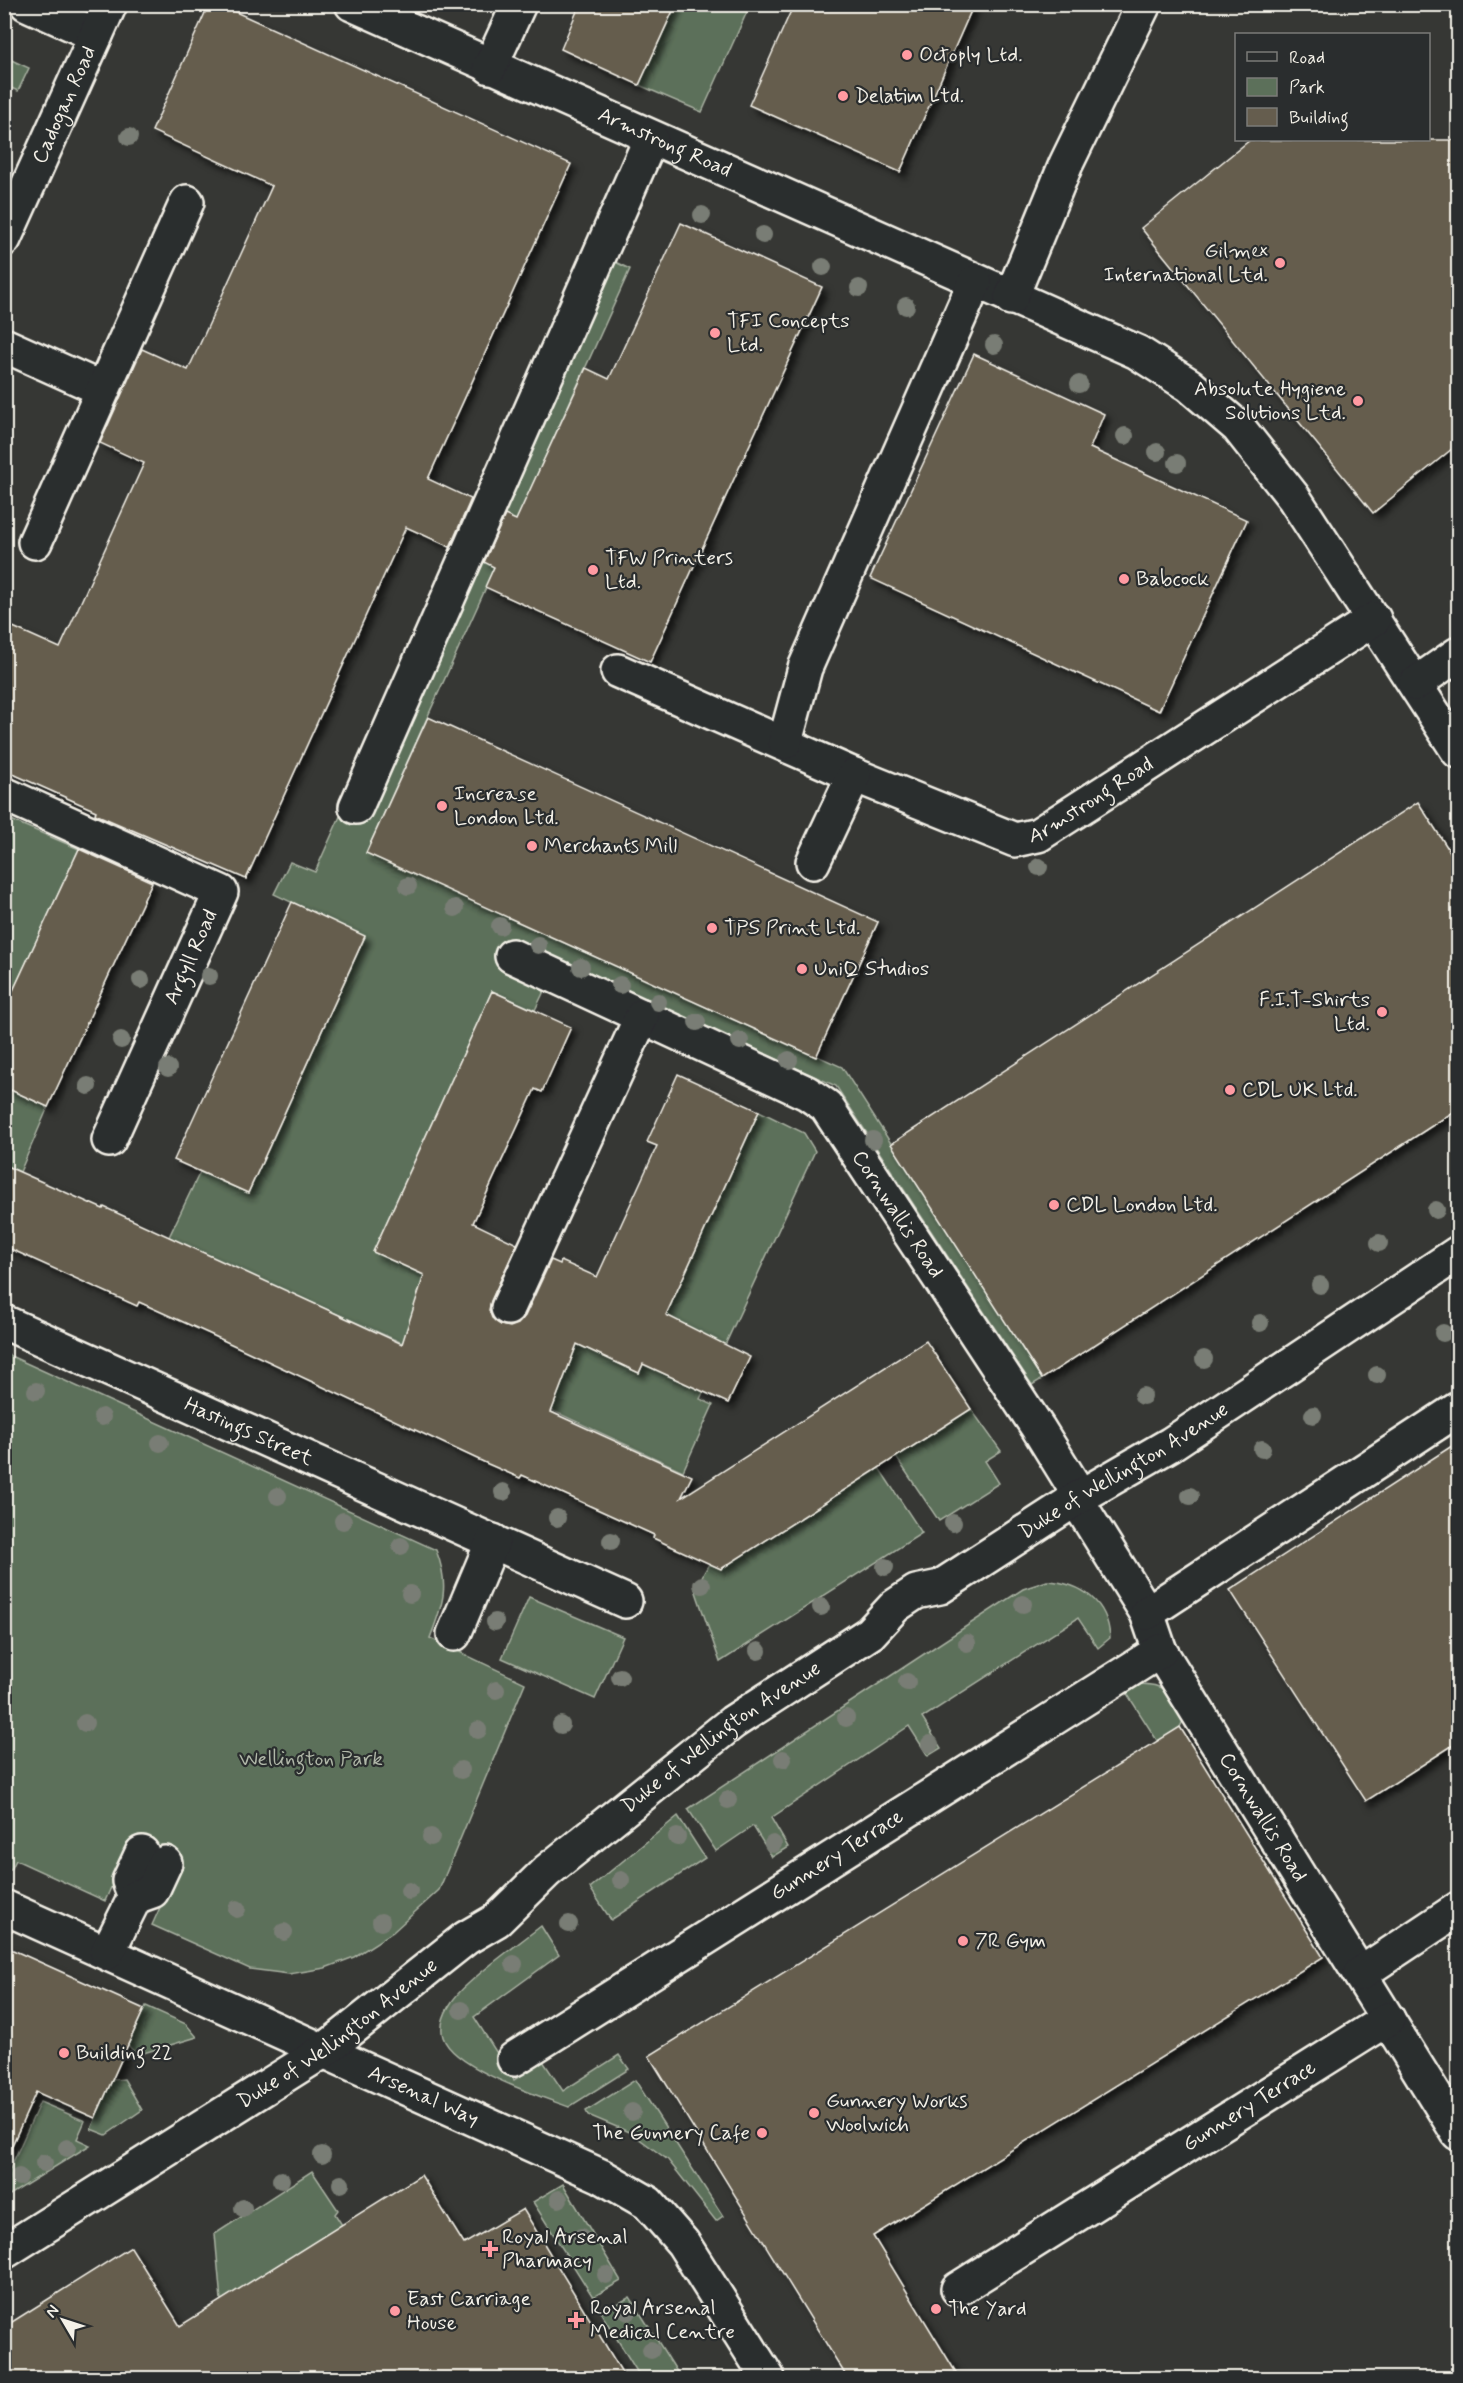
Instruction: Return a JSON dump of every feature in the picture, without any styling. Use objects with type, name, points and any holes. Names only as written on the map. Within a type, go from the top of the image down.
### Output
[{"type":"street","points":[[27,4],[96,35]]},
{"type":"street","name":"Cadogan Road","points":[[4,238],[110,4]]},
{"type":"street","name":"Armstrong Road","points":[[352,4],[1137,352],[1189,385],[1238,427],[1294,498],[1458,751]]},
{"type":"street","points":[[490,67],[519,4]]},
{"type":"street","points":[[1011,298],[1066,164],[1144,4]]},
{"type":"street","points":[[356,807],[651,138]]},
{"type":"street","points":[[34,542],[187,202]]},
{"type":"street","points":[[784,742],[804,668],[975,282]]},
{"type":"street","points":[[4,345],[102,389]]},
{"type":"street","name":"Armstrong Road","points":[[618,671],[784,742],[854,775],[1015,840],[1038,835],[1374,619]]},
{"type":"street","points":[[1415,684],[1458,654]]},
{"type":"street","points":[[813,862],[854,775]]},
{"type":"street","name":"Argyll Road","points":[[4,794],[221,892],[109,1140]]},
{"type":"street","name":"Cornwallis Road","points":[[512,956],[807,1093],[826,1106],[1038,1428],[1147,1612],[1160,1651],[1458,2133]]},
{"type":"street","points":[[508,1308],[642,1016]]},
{"type":"street","name":"Duke of Wellington Avenue","points":[[4,2252],[325,2050],[466,1938],[496,1920],[547,1871],[734,1722],[870,1633],[895,1606],[916,1593],[940,1587],[1078,1497],[1171,1444],[1458,1252]]},
{"type":"street","name":"Hastings Street","points":[[4,1322],[625,1601]]},
{"type":"street","points":[[1147,1612],[1458,1409]]},
{"type":"street","points":[[454,1634],[493,1541]]},
{"type":"street","name":"Gunnery Terrace","points":[[514,2059],[1160,1651]]},
{"type":"street","points":[[107,1953],[135,1897],[152,1891],[153,1858]]},
{"type":"street","name":"Arsenal Way","points":[[4,1907],[601,2176],[648,2203],[683,2243],[768,2379]]},
{"type":"street","points":[[1360,1974],[1458,1910]]},
{"type":"street","name":"Gunnery Terrace","points":[[958,2289],[1388,2019]]},
{"type":"green space","points":[[676,5],[750,5],[702,112],[639,85]]},
{"type":"green space","points":[[7,58],[29,68],[18,91],[9,87],[5,98],[5,63]]},
{"type":"green space","points":[[613,261],[630,269],[366,853],[842,1067],[1042,1379],[1032,1385],[836,1086],[516,940],[502,968],[546,987],[535,1010],[492,991],[373,1252],[498,1308],[468,1372],[168,1239],[200,1172],[248,1193],[365,937],[274,894],[290,862],[315,872],[346,803]]},
{"type":"green space","points":[[4,817],[79,849],[4,1010]]},
{"type":"green space","points":[[4,1087],[48,1107],[20,1172],[5,1165]]},
{"type":"green space","points":[[759,1111],[804,1133],[815,1151],[700,1399],[713,1405],[683,1471],[487,1380],[516,1316],[639,1373]]},
{"type":"green space","name":"Wellington Park","points":[[4,1353],[436,1550],[444,1585],[441,1605],[430,1638],[525,1683],[439,1890],[393,1932],[354,1957],[325,1968],[289,1974],[250,1969],[152,1925],[178,1868],[129,1847],[105,1901],[16,1860],[11,1870],[5,1867]]},
{"type":"green space","points":[[971,1409],[1001,1451],[985,1461],[999,1483],[939,1521],[896,1457]]},
{"type":"green space","points":[[879,1468],[922,1533],[720,1662],[695,1589],[709,1564],[721,1569]]},
{"type":"green space","points":[[1047,1581],[1082,1590],[1091,1597],[1104,1614],[1110,1638],[1098,1648],[1078,1618],[922,1718],[941,1748],[928,1756],[909,1726],[771,1818],[788,1847],[772,1857],[753,1826],[716,1851],[688,1809],[1023,1589]]},
{"type":"green space","points":[[529,1597],[623,1637],[595,1699],[502,1658]]},
{"type":"green space","points":[[1139,1684],[1163,1689],[1172,1697],[1184,1719],[1180,1727],[1158,1742],[1126,1692]]},
{"type":"green space","points":[[678,1816],[705,1858],[611,1920],[590,1888]]},
{"type":"green space","points":[[541,1926],[559,1955],[474,2017],[514,2080],[543,2061],[563,2091],[619,2055],[629,2069],[569,2107],[498,2080],[479,2070],[450,2048],[443,2037],[445,2014],[453,2000],[487,1968]]},
{"type":"green space","points":[[146,2006],[186,2024],[197,2037],[137,2055],[128,2045]]},
{"type":"green space","points":[[124,2079],[142,2110],[106,2135],[91,2129],[112,2080]]},
{"type":"green space","points":[[635,2080],[723,2216],[716,2221],[668,2160],[631,2133],[588,2115],[586,2111]]},
{"type":"green space","points":[[40,2102],[85,2121],[77,2139],[90,2145],[5,2198],[5,2180]]},
{"type":"green space","points":[[312,2171],[338,2210],[335,2214],[342,2225],[221,2301],[215,2234]]},
{"type":"green space","points":[[563,2184],[621,2281],[593,2297],[533,2202]]},
{"type":"green space","points":[[630,2297],[681,2378],[641,2378],[601,2313]]},
{"type":"building","points":[[209,4],[218,4],[571,164],[428,479],[471,499],[450,547],[406,527],[246,879],[95,814],[96,811],[4,770],[4,623],[60,648],[144,463],[100,443],[142,349],[188,370],[272,186],[152,131]]},
{"type":"building","points":[[580,4],[676,4],[639,85],[561,49]]},
{"type":"building","name":"Delatim Ltd.","points":[[794,4],[974,4],[900,172],[749,105]]},
{"type":"building","points":[[1458,140],[1458,444],[1373,513],[1141,228],[1249,141]]},
{"type":"building","points":[[681,223],[822,287],[650,662],[485,587],[494,567],[484,562],[505,515],[516,520],[586,368],[609,379]]},
{"type":"building","points":[[974,354],[1104,414],[1090,448],[1247,520],[1159,711],[870,578]]},
{"type":"building","points":[[428,717],[878,922],[816,1057],[366,853]]},
{"type":"building","points":[[1418,802],[1458,864],[1458,1109],[1042,1379],[891,1144]]},
{"type":"building","points":[[79,849],[152,882],[48,1107],[4,1087],[4,1010]]},
{"type":"building","points":[[292,902],[365,936],[248,1193],[174,1160]]},
{"type":"building","points":[[492,991],[571,1027],[542,1092],[535,1089],[473,1223],[517,1244],[489,1310],[492,1318],[501,1325],[510,1327],[518,1324],[525,1316],[551,1260],[560,1264],[561,1261],[597,1277],[657,1146],[647,1142],[678,1074],[759,1111],[666,1315],[750,1357],[728,1403],[643,1364],[639,1373],[577,1344],[551,1412],[692,1476],[681,1498],[926,1341],[971,1409],[721,1569],[653,1538],[654,1535],[522,1475],[520,1478],[488,1464],[139,1302],[137,1306],[4,1246],[4,1165],[103,1209],[104,1207],[402,1344],[424,1275],[373,1252]]},
{"type":"building","points":[[1458,1442],[1458,1742],[1366,1801],[1230,1590]]},
{"type":"building","points":[[1180,1727],[1323,1957],[873,2236],[960,2379],[848,2379],[649,2056]]},
{"type":"building","name":"Building 22","points":[[4,1946],[144,2009],[95,2118],[36,2092],[4,2163]]},
{"type":"building","name":"East Carriage House","points":[[421,2175],[464,2244],[523,2209],[626,2379],[4,2379],[4,2327],[131,2247],[180,2326]]},
{"type":"place","name":"Octoply Ltd.","points":[[907,55]]},
{"type":"place","name":"Delatim Ltd.","points":[[843,96]]},
{"type":"place","name":"Gilmex International Ltd.","points":[[1280,263]]},
{"type":"place","name":"TFI Concepts Ltd.","points":[[715,333]]},
{"type":"place","name":"Absolute Hygiene Solutions Ltd.","points":[[1358,401]]},
{"type":"place","name":"TFW Printers Ltd.","points":[[593,570]]},
{"type":"place","name":"Babcock","points":[[1124,579]]},
{"type":"place","name":"Increase London Ltd.","points":[[442,806]]},
{"type":"place","name":"Merchants Mill","points":[[532,846]]},
{"type":"place","name":"TPS Print Ltd.","points":[[712,928]]},
{"type":"place","name":"UniQ Studios","points":[[802,969]]},
{"type":"place","name":"F.I.T-Shirts Ltd.","points":[[1382,1012]]},
{"type":"place","name":"CDL UK Ltd.","points":[[1230,1090]]},
{"type":"place","name":"CDL London Ltd.","points":[[1054,1205]]},
{"type":"place","name":"7R Gym","points":[[963,1941]]},
{"type":"place","name":"Building 22","points":[[64,2053]]},
{"type":"place","name":"Gunnery Works Woolwich","points":[[814,2113]]},
{"type":"place","name":"The Gunnery Cafe","points":[[762,2133]]},
{"type":"place","name":"Royal Arsenal Pharmacy","points":[[490,2249]]},
{"type":"place","name":"The Yard","points":[[936,2309]]},
{"type":"place","name":"East Carriage House","points":[[395,2311]]},
{"type":"place","name":"Royal Arsenal Medical Centre","points":[[576,2320]]}]
